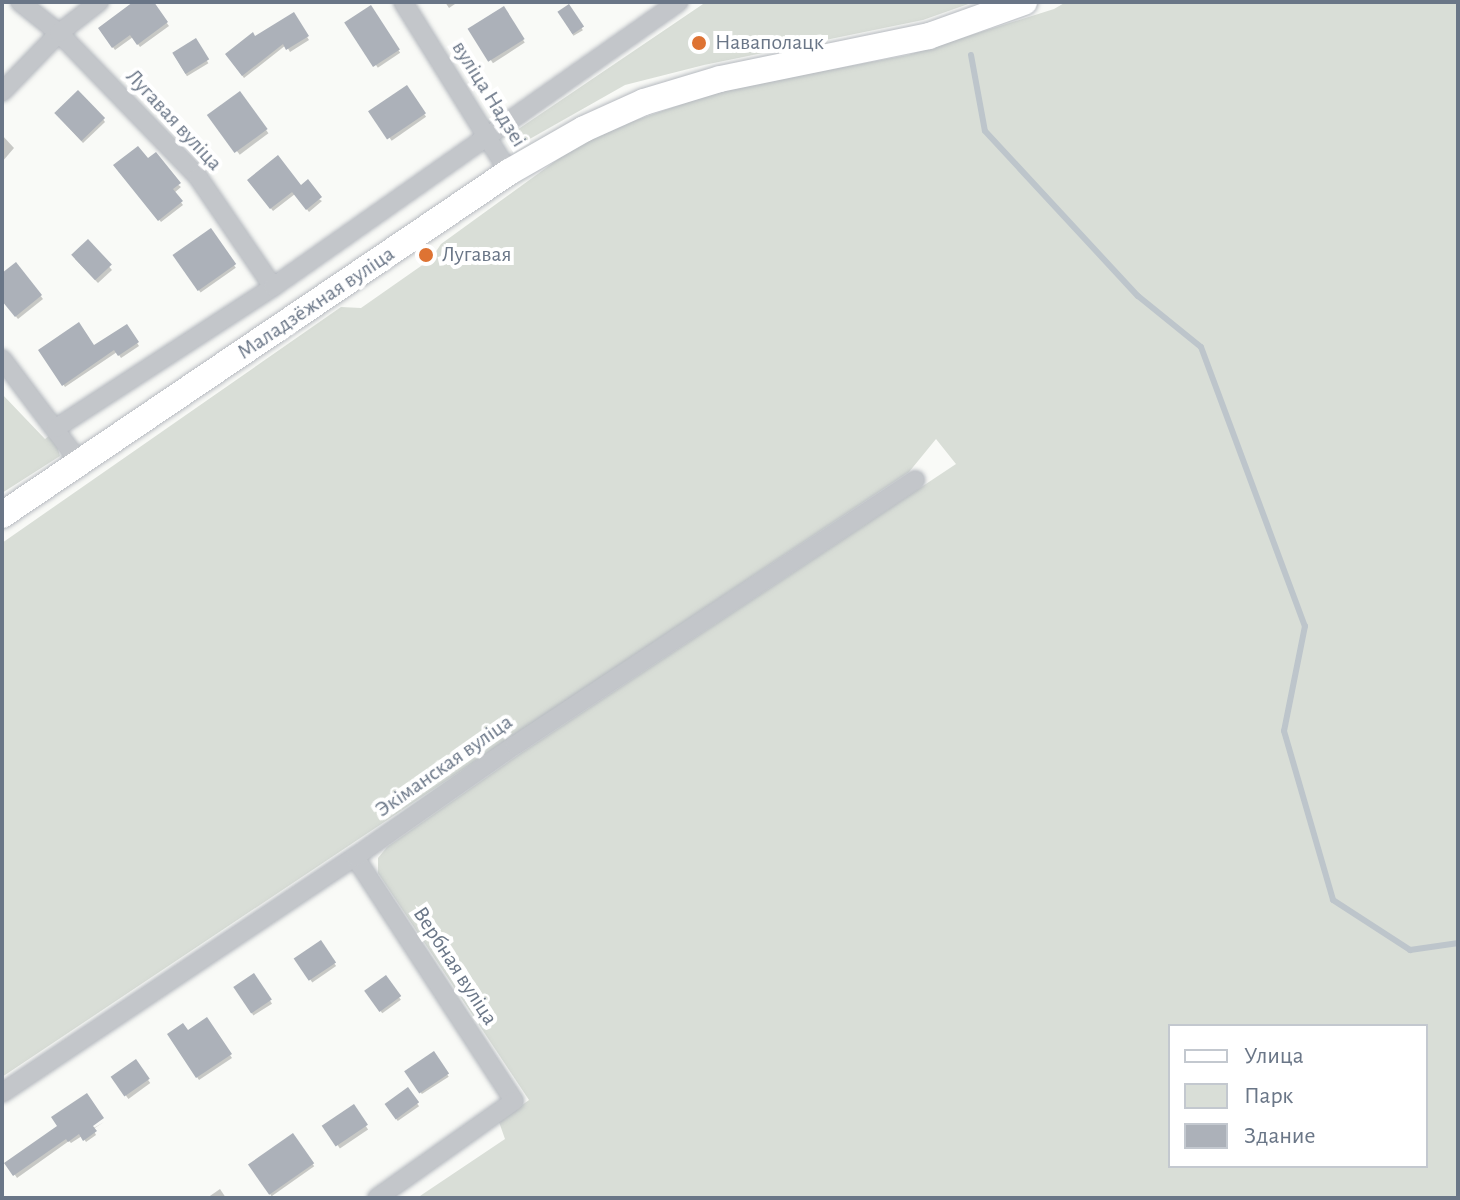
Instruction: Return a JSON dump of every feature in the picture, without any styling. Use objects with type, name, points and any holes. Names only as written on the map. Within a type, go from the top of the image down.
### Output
[{"type":"main road","name":"Маладзёжная вуліца","points":[[2,515],[509,172],[584,129],[644,102],[720,79],[929,36],[1024,2]]},
{"type":"street","name":"Лугавая вуліца","points":[[20,2],[59,33],[198,177],[273,287]]},
{"type":"street","points":[[2,92],[59,33],[99,2]]},
{"type":"street","name":"вуліца Надзеі","points":[[403,2],[509,172]]},
{"type":"street","points":[[56,428],[273,287],[679,2]]},
{"type":"street","points":[[2,359],[80,463]]},
{"type":"street","name":"Экіманская вуліца","points":[[2,1093],[355,857],[528,736],[915,480]]},
{"type":"street","name":"Вербная вуліца","points":[[355,857],[514,1101],[377,1198]]},
{"type":"green space","points":[[706,2],[974,2],[923,20],[704,65],[625,85],[528,140],[515,139],[514,132]]},
{"type":"green space","points":[[1066,2],[1458,2],[1458,1198],[417,1198],[505,1139],[499,1122],[529,1100],[378,873],[378,858],[387,847],[521,753],[956,464],[936,439],[909,472],[2,1077],[2,543],[341,307],[361,308],[431,259],[441,244],[590,136],[723,90],[908,55],[1054,9]]},
{"type":"green space","points":[[2,394],[45,439],[53,433],[60,456],[2,493]]},
{"type":"building","points":[[133,2],[154,2],[168,22],[137,45],[130,35],[112,48],[98,28]]},
{"type":"building","points":[[569,4],[584,26],[572,34],[557,12]]},
{"type":"building","points":[[371,5],[400,49],[373,67],[344,22]]},
{"type":"building","points":[[504,6],[525,39],[488,62],[468,29]]},
{"type":"building","points":[[294,12],[309,36],[286,50],[283,44],[242,76],[225,54],[253,32],[255,36]]},
{"type":"building","points":[[196,38],[209,59],[186,74],[172,53]]},
{"type":"building","points":[[407,85],[426,113],[387,139],[368,111]]},
{"type":"building","points":[[78,90],[105,118],[81,141],[54,113]]},
{"type":"building","points":[[240,91],[268,129],[234,153],[207,115]]},
{"type":"building","points":[[138,146],[148,158],[156,152],[181,183],[173,189],[183,201],[158,221],[113,165]]},
{"type":"building","points":[[278,155],[301,185],[308,179],[322,197],[306,210],[292,192],[270,209],[247,180]]},
{"type":"building","points":[[211,228],[236,264],[198,291],[172,255]]},
{"type":"building","points":[[88,239],[112,265],[95,280],[71,255]]},
{"type":"building","points":[[16,262],[42,295],[15,317],[2,301],[2,273]]},
{"type":"building","points":[[79,322],[94,345],[127,324],[139,342],[118,356],[114,350],[62,386],[38,350]]},
{"type":"building","points":[[321,940],[336,962],[309,981],[294,958]]},
{"type":"building","points":[[254,973],[272,1000],[251,1014],[233,987]]},
{"type":"building","points":[[386,975],[401,996],[379,1012],[364,991]]},
{"type":"building","points":[[207,1017],[232,1054],[196,1078],[167,1034],[183,1023],[188,1030]]},
{"type":"building","points":[[434,1051],[449,1073],[419,1094],[404,1071]]},
{"type":"building","points":[[136,1059],[150,1079],[124,1096],[111,1077]]},
{"type":"building","points":[[408,1087],[419,1102],[396,1119],[385,1104]]},
{"type":"building","points":[[87,1093],[104,1118],[93,1126],[97,1131],[83,1141],[79,1134],[68,1142],[66,1139],[13,1176],[4,1163],[57,1126],[51,1117]]},
{"type":"building","points":[[354,1104],[368,1125],[336,1147],[322,1126]]},
{"type":"building","points":[[293,1133],[314,1163],[269,1195],[248,1165]]},
{"type":"waterway","points":[[971,55],[985,131],[1138,296],[1201,347],[1305,626],[1284,731],[1333,900],[1410,950],[1458,943]]},
{"type":"place","name":"Наваполацк","points":[[699,43]]},
{"type":"place","name":"Лугавая","points":[[426,255]]}]
